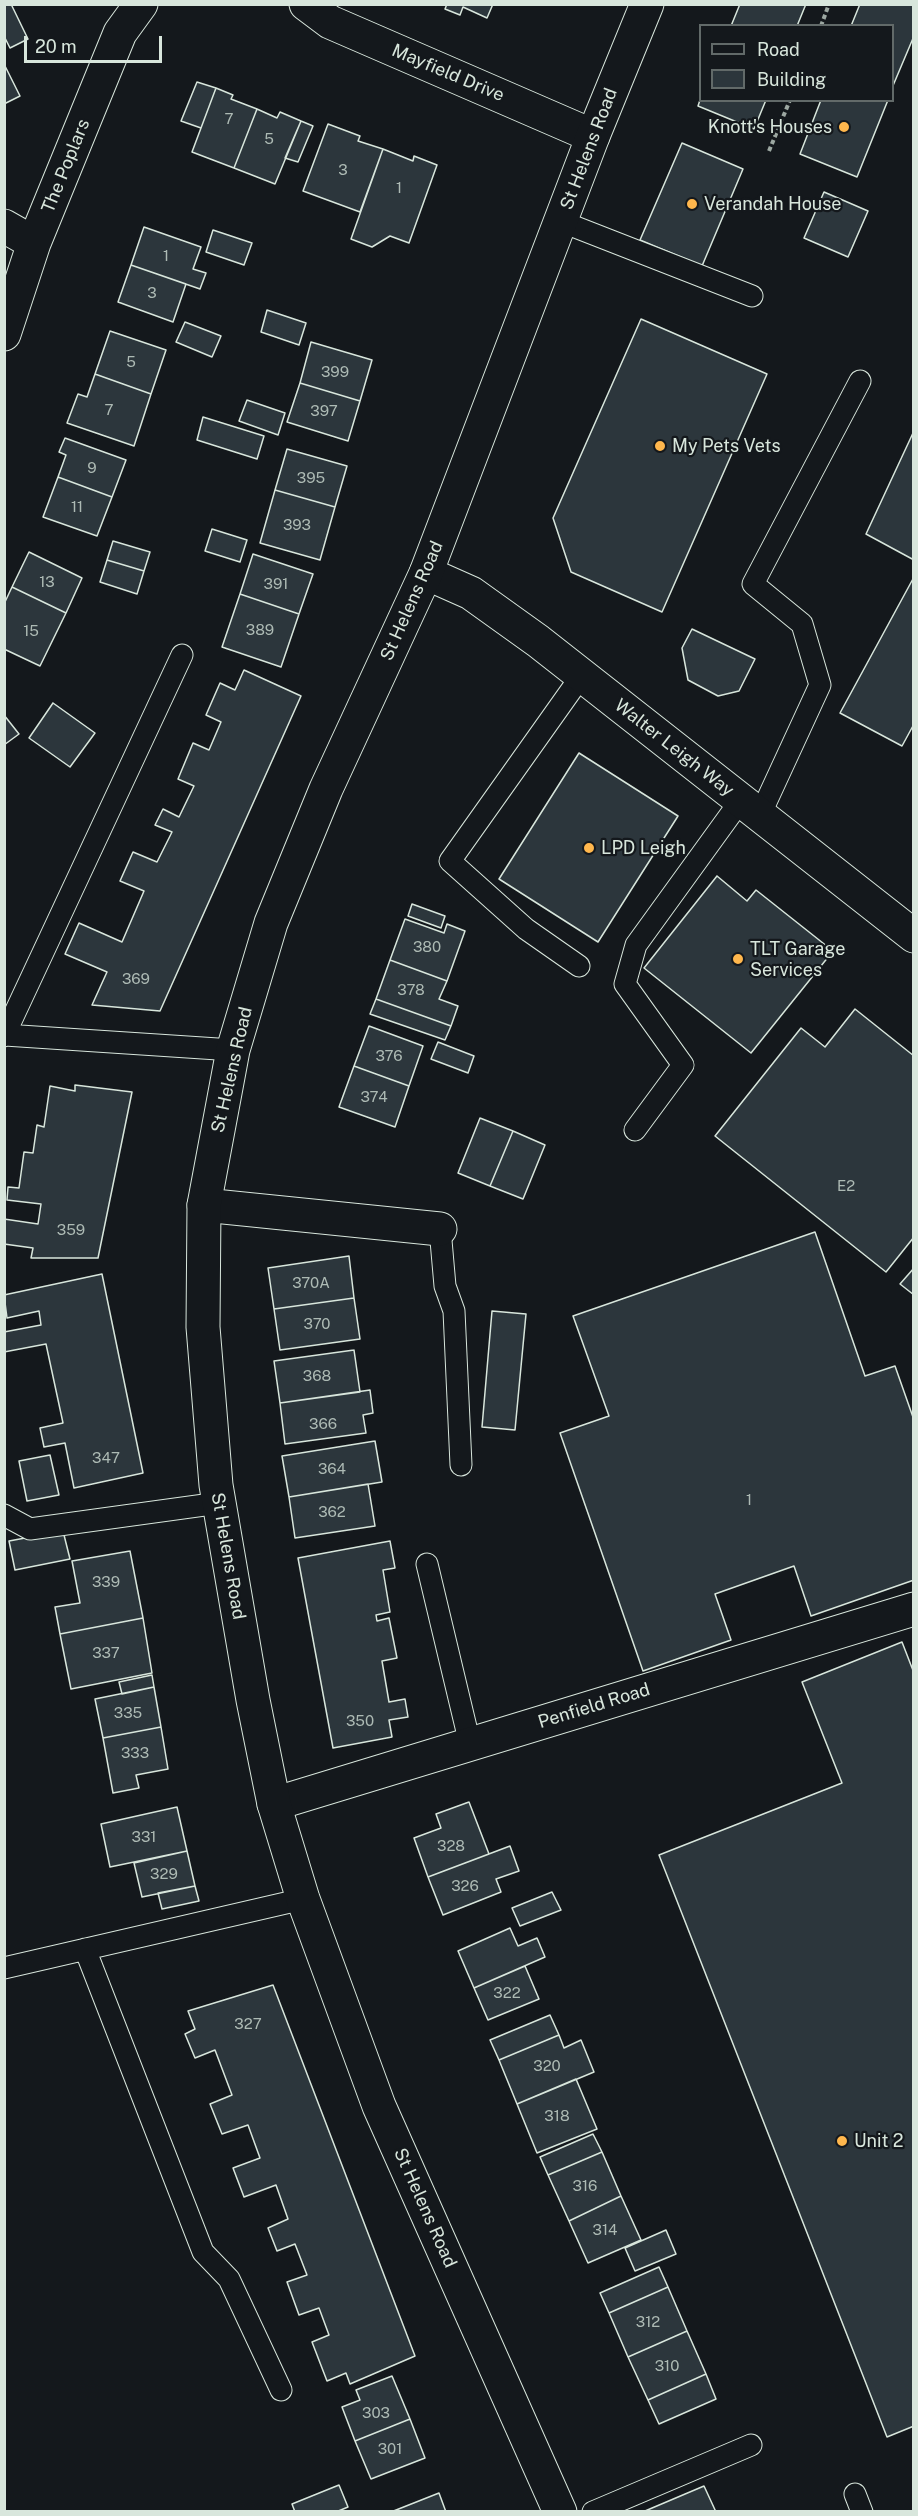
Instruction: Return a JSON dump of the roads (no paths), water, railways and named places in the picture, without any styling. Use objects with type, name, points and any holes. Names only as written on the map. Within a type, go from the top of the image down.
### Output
[{"type":"main road","name":"The Poplars","points":[[4,334],[34,243],[120,33],[141,4]]},
{"type":"main road","name":"Mayfield Drive","points":[[306,4],[330,22],[593,136]]},
{"type":"main road","name":"St Helens Road","points":[[560,2511],[379,2106],[303,1899],[274,1804],[253,1700],[216,1485],[203,1327],[204,1205],[233,1050],[271,923],[326,789],[426,573],[593,136],[647,4]]},
{"type":"main road","points":[[4,226],[34,243]]},
{"type":"main road","name":"Walter Leigh Way","points":[[426,573],[471,593],[582,675],[914,936]]},
{"type":"main road","points":[[204,1205],[440,1228]]},
{"type":"main road","name":"Penfield Road","points":[[274,1804],[914,1609]]},
{"type":"lane","points":[[560,221],[752,296]]},
{"type":"lane","points":[[635,1130],[683,1065],[625,984],[636,945],[750,807],[820,685],[802,624],[753,584],[860,381]]},
{"type":"lane","points":[[182,655],[5,1035],[233,1050]]},
{"type":"lane","points":[[579,966],[526,929],[450,861],[582,675]]},
{"type":"lane","points":[[440,1228],[445,1286],[454,1311],[461,1465]]},
{"type":"lane","points":[[4,1515],[30,1529],[219,1503]]},
{"type":"lane","points":[[427,1564],[470,1744]]},
{"type":"lane","points":[[4,1968],[303,1899]]},
{"type":"lane","points":[[85,1949],[202,2252],[229,2279],[281,2390]]},
{"type":"lane","points":[[594,2511],[751,2445]]},
{"type":"place","name":"Knott's Houses","points":[[844,127]]},
{"type":"place","name":"Verandah House","points":[[692,204]]},
{"type":"place","name":"My Pets Vets","points":[[660,446]]},
{"type":"place","name":"LPD Leigh","points":[[589,848]]},
{"type":"place","name":"TLT Garage Services","points":[[738,959]]},
{"type":"place","name":"Unit 2","points":[[842,2141]]}]
